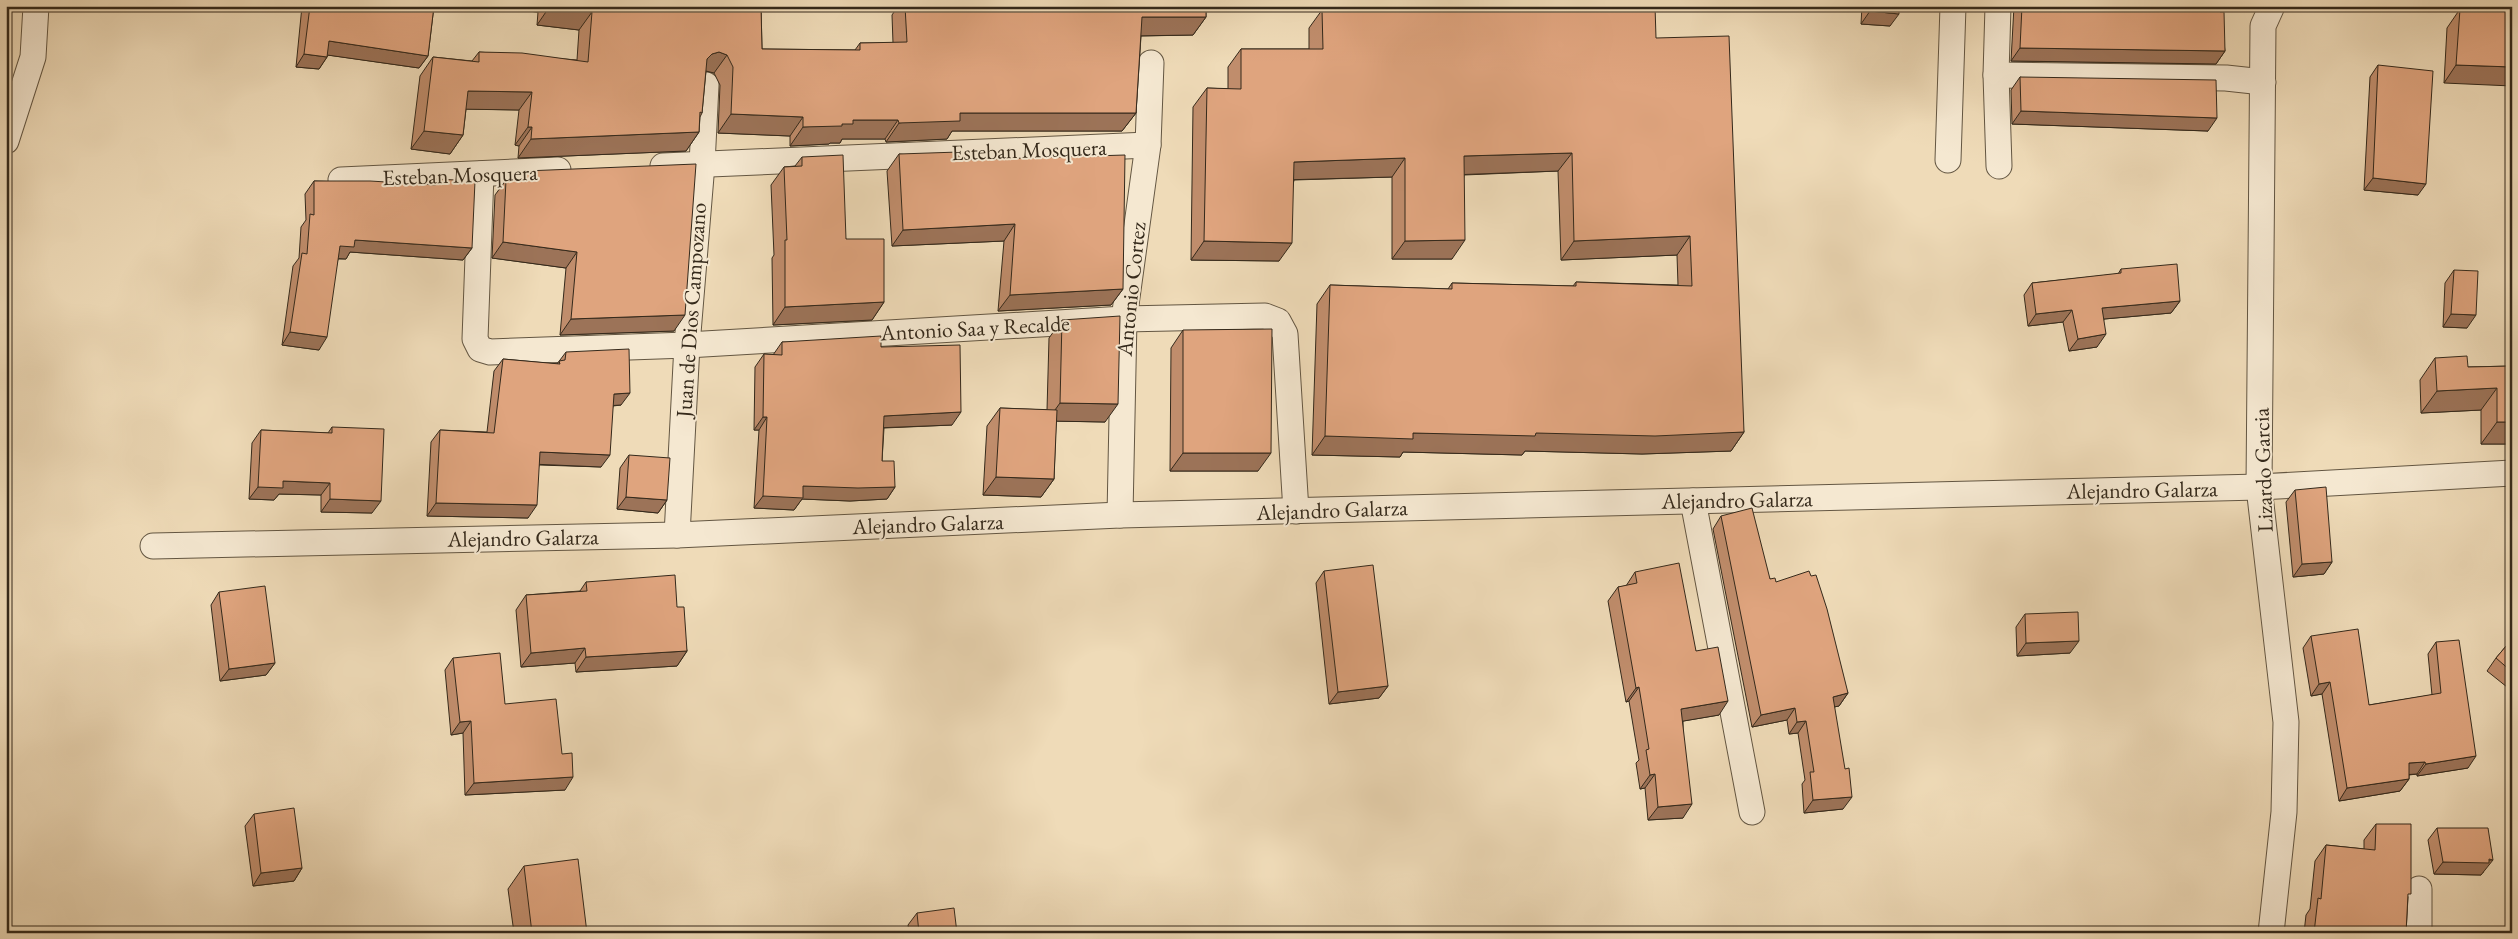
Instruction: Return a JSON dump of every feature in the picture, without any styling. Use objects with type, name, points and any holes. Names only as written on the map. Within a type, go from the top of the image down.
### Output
[{"type":"street","points":[[6,141],[33,58],[36,6]]},
{"type":"street","points":[[1948,160],[1953,6]]},
{"type":"street","points":[[1998,6],[1996,75],[1999,166]]},
{"type":"street","name":"Lizardo Garcia","points":[[2271,933],[2284,812],[2286,722],[2259,487],[2264,26],[2272,6]]},
{"type":"street","name":"Antonio Cortez","points":[[1120,516],[1124,319],[1148,145],[1151,63]]},
{"type":"street","points":[[1996,75],[2226,78],[2263,82]]},
{"type":"street","name":"Juan de Dios Campozano","points":[[677,535],[687,346],[702,164],[706,86]]},
{"type":"street","name":"Esteban Mosquera","points":[[644,166],[1148,145]]},
{"type":"street","name":"Esteban Mosquera","points":[[341,180],[577,170]]},
{"type":"street","name":"Antonio Saa y Recalde","points":[[481,174],[475,338],[480,348],[490,352],[687,346],[1124,319],[1265,316],[1278,321],[1285,334],[1296,511]]},
{"type":"street","name":"Alejandro Galarza","points":[[153,546],[677,535],[1120,516],[2259,487],[2512,473]]},
{"type":"street","points":[[1693,501],[1752,812]]},
{"type":"street","points":[[2419,889],[2419,933]]},
{"type":"building","points":[[310,6],[434,6],[428,56],[329,41],[327,57],[304,54]]},
{"type":"building","points":[[550,6],[761,6],[762,49],[860,50],[860,43],[907,42],[905,6],[1206,6],[1206,17],[1142,17],[1136,113],[960,113],[960,121],[899,123],[898,120],[853,120],[853,124],[842,124],[842,126],[803,127],[803,117],[731,114],[733,67],[727,55],[719,52],[712,54],[707,59],[699,132],[531,139],[532,127],[528,127],[532,92],[468,91],[463,135],[424,131],[433,57],[479,62],[479,52],[522,53],[588,62],[592,12]]},
{"type":"building","points":[[1430,6],[1655,6],[1656,38],[1729,36],[1744,432],[1655,436],[1536,433],[1535,436],[1413,433],[1413,439],[1325,436],[1330,285],[1452,289],[1452,283],[1576,286],[1576,282],[1692,286],[1690,236],[1574,241],[1572,153],[1464,156],[1465,240],[1405,241],[1405,158],[1294,162],[1292,243],[1204,241],[1207,88],[1241,89],[1241,49],[1323,49],[1322,10]]},
{"type":"building","points":[[1870,6],[1899,6],[1899,14],[1870,11]]},
{"type":"building","points":[[2022,6],[2220,6],[2220,12],[2224,12],[2225,51],[2020,48]]},
{"type":"building","points":[[2460,9],[2512,12],[2512,67],[2456,65]]},
{"type":"building","points":[[2378,65],[2433,71],[2426,184],[2373,178]]},
{"type":"building","points":[[2020,77],[2216,80],[2217,118],[2021,111]]},
{"type":"building","points":[[959,152],[959,160],[1125,155],[1123,289],[1010,295],[1015,224],[903,230],[899,154]]},
{"type":"building","points":[[843,155],[846,239],[884,239],[884,302],[785,307],[785,240],[787,240],[784,167],[802,166],[802,157]]},
{"type":"building","points":[[696,164],[685,315],[571,319],[577,252],[503,242],[506,180],[524,180],[525,171]]},
{"type":"building","points":[[436,179],[475,181],[472,248],[355,240],[354,247],[340,246],[327,337],[290,332],[302,253],[307,254],[310,214],[314,215],[314,181],[370,181],[436,185]]},
{"type":"building","points":[[2177,264],[2180,301],[2102,308],[2106,334],[2078,339],[2072,310],[2036,314],[2032,283],[2121,273],[2121,269]]},
{"type":"building","points":[[2454,270],[2478,271],[2476,315],[2451,314]]},
{"type":"building","points":[[1120,316],[1118,404],[1060,403],[1062,320]]},
{"type":"building","points":[[1272,329],[1271,453],[1183,453],[1183,330]]},
{"type":"building","points":[[881,336],[881,347],[960,345],[961,412],[884,416],[882,461],[894,461],[895,487],[803,486],[803,498],[763,496],[767,417],[763,417],[764,354],[782,355],[782,342]]},
{"type":"building","points":[[629,349],[630,393],[614,394],[610,455],[540,452],[537,505],[436,503],[440,430],[494,433],[503,359],[560,364],[559,361],[565,360],[566,352]]},
{"type":"building","points":[[2467,356],[2468,367],[2512,366],[2512,422],[2497,422],[2497,388],[2437,391],[2435,358]]},
{"type":"building","points":[[1000,408],[1057,410],[1054,479],[996,477]]},
{"type":"building","points":[[332,427],[384,429],[381,501],[330,499],[330,483],[283,481],[283,488],[258,487],[261,430],[332,433]]},
{"type":"building","points":[[629,455],[670,458],[667,500],[626,497]]},
{"type":"building","points":[[2326,487],[2332,562],[2302,564],[2295,490]]},
{"type":"building","points":[[1752,508],[1770,579],[1775,578],[1776,582],[1809,571],[1811,576],[1816,575],[1827,609],[1848,693],[1833,697],[1845,769],[1849,768],[1852,797],[1813,800],[1810,772],[1814,772],[1806,721],[1797,722],[1795,708],[1761,715],[1721,516]]},
{"type":"building","points":[[1679,563],[1696,651],[1718,647],[1728,701],[1681,709],[1692,804],[1658,807],[1655,774],[1650,775],[1646,750],[1649,749],[1639,687],[1636,688],[1618,587],[1637,583],[1635,572]]},
{"type":"building","points":[[1373,565],[1388,686],[1338,692],[1324,571]]},
{"type":"building","points":[[675,575],[677,607],[684,607],[687,651],[586,657],[585,648],[531,653],[526,595],[587,591],[586,582]]},
{"type":"building","points":[[265,586],[275,663],[229,669],[219,592]]},
{"type":"building","points":[[2078,612],[2079,641],[2026,643],[2025,614]]},
{"type":"building","points":[[2358,629],[2369,705],[2441,693],[2436,642],[2459,640],[2476,756],[2426,764],[2425,762],[2409,763],[2409,779],[2347,788],[2330,682],[2319,684],[2311,636]]},
{"type":"building","points":[[2512,639],[2512,672],[2496,658]]},
{"type":"building","points":[[500,653],[505,704],[556,699],[562,754],[572,753],[573,777],[474,783],[471,721],[460,722],[453,658]]},
{"type":"building","points":[[294,808],[302,868],[261,873],[254,814]]},
{"type":"building","points":[[2376,824],[2411,824],[2411,894],[2408,894],[2406,933],[2314,933],[2318,898],[2321,899],[2326,845],[2375,850]]},
{"type":"building","points":[[2437,828],[2488,828],[2493,860],[2489,859],[2489,863],[2443,862]]},
{"type":"building","points":[[578,859],[587,933],[532,933],[524,866]]},
{"type":"building","points":[[954,908],[957,933],[919,933],[917,913]]},
{"type":"building","points":[[2512,926],[2512,933],[2470,933]]}]
